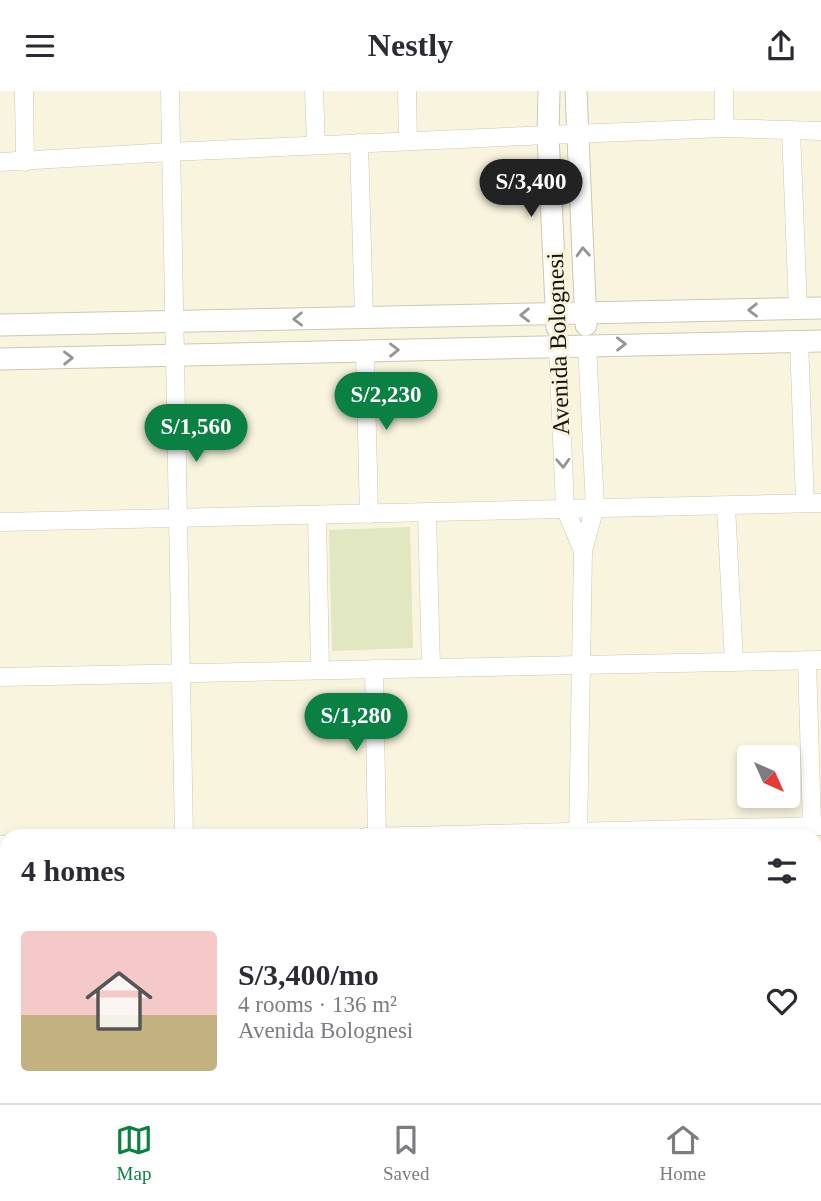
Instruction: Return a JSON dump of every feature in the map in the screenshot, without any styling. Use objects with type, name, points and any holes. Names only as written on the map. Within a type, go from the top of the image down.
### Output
[{"type":"street","points":[[24,91],[25,162]]},
{"type":"street","points":[[170,91],[184,829]]},
{"type":"street","points":[[314,91],[316,145]]},
{"type":"street","points":[[407,91],[408,141]]},
{"type":"street","name":"Avenida Bolognesi","points":[[549,91],[548,135],[565,508],[583,551]]},
{"type":"street","name":"Avenida Bolognesi","points":[[576,91],[587,345]]},
{"type":"street","points":[[724,91],[724,128]]},
{"type":"street","points":[[0,162],[316,145],[724,128],[821,131]]},
{"type":"street","points":[[791,130],[798,309]]},
{"type":"street","points":[[359,143],[364,318]]},
{"type":"street","points":[[0,325],[821,308]]},
{"type":"street","points":[[0,522],[813,503],[799,341]]},
{"type":"street","points":[[0,359],[821,341]]},
{"type":"street","points":[[578,829],[583,551],[595,507],[587,345]]},
{"type":"street","points":[[365,351],[369,514]]},
{"type":"street","points":[[726,506],[734,662]]},
{"type":"street","points":[[427,512],[431,668]]},
{"type":"street","points":[[317,515],[320,670]]},
{"type":"street","points":[[0,677],[814,660],[816,826],[727,829]]},
{"type":"street","points":[[374,669],[377,829]]},
{"type":"green space","points":[[410,527],[413,648],[332,651],[329,530]]}]
